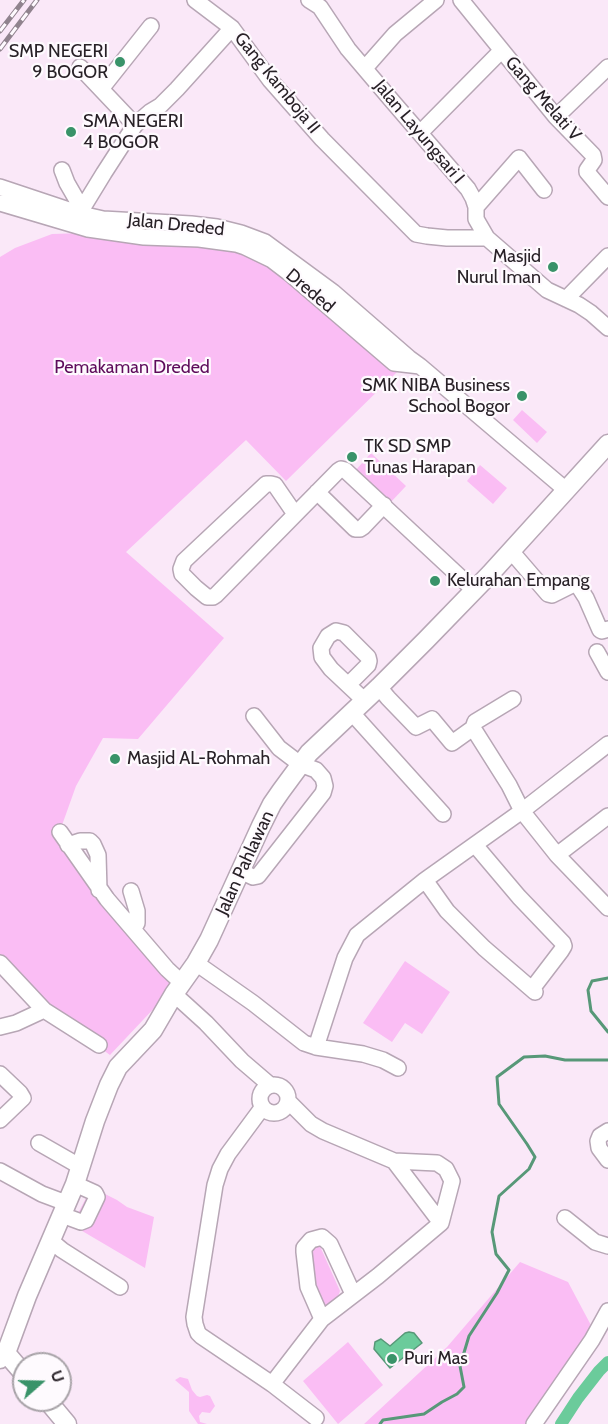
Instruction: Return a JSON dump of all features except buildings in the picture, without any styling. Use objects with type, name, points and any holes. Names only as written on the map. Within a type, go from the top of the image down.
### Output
[{"type":"main road","name":"Jalan Pahlawan","points":[[3,1356],[78,1176],[109,1085],[118,1067],[153,1030],[196,963],[209,940],[272,804],[309,753],[380,687],[474,590],[608,444]]},
{"type":"main road","points":[[57,1412],[67,1424]]},
{"type":"street","points":[[195,0],[232,28]]},
{"type":"street","points":[[365,68],[395,34],[436,0]]},
{"type":"street","name":"Gang Melati V","points":[[461,0],[556,117],[594,157],[587,172],[608,198]]},
{"type":"street","name":"Jalan Layungsari I","points":[[318,2],[348,49],[468,189],[476,207],[476,219],[487,238],[547,290],[591,313],[608,328]]},
{"type":"street","points":[[101,89],[151,26]]},
{"type":"street","name":"Gang Kamboja II","points":[[80,216],[135,125],[160,106],[177,89],[232,28],[270,80],[322,139],[416,234],[447,238],[487,238]]},
{"type":"street","points":[[420,133],[501,51]]},
{"type":"street","points":[[80,67],[135,125]]},
{"type":"street","points":[[556,117],[608,67]]},
{"type":"street","points":[[476,207],[519,158],[544,190]]},
{"type":"street","points":[[62,170],[80,216]]},
{"type":"street","name":"Jalan Dreded","points":[[0,187],[80,216],[217,227],[265,242],[333,291],[356,321],[420,366],[566,490]]},
{"type":"street","points":[[0,203],[80,216]]},
{"type":"street","points":[[566,299],[608,256]]},
{"type":"street","points":[[295,514],[275,486],[266,484],[184,561],[182,574],[207,597],[213,597],[295,514],[316,492],[339,469],[343,469],[474,590]]},
{"type":"street","points":[[316,492],[355,529],[363,527],[384,505]]},
{"type":"street","points":[[511,551],[548,594],[552,595],[577,584],[600,630],[608,629]]},
{"type":"street","points":[[597,652],[608,672]]},
{"type":"street","points":[[348,686],[358,707],[443,814]]},
{"type":"street","points":[[380,687],[388,699],[416,727],[432,719],[452,743],[473,728],[475,722],[513,699]]},
{"type":"street","points":[[240,871],[253,877],[258,876],[323,793],[325,786],[323,778],[316,770],[300,764],[279,748],[254,716]]},
{"type":"street","points":[[473,728],[509,785],[522,811],[557,855],[608,908]]},
{"type":"street","points":[[316,1047],[345,958],[357,935],[425,880],[522,811],[608,744]]},
{"type":"street","points":[[557,855],[607,820]]},
{"type":"street","points":[[64,839],[90,841],[93,844],[98,855],[99,890],[167,969],[178,988],[206,1023],[242,1061],[270,1085]]},
{"type":"street","points":[[425,880],[452,916],[484,948],[534,990],[561,951],[563,943],[506,883],[475,845]]},
{"type":"street","points":[[130,891],[137,911],[137,923],[133,929]]},
{"type":"street","points":[[0,963],[44,1010],[99,1045]]},
{"type":"street","points":[[196,963],[304,1043],[363,1054],[383,1060],[398,1068]]},
{"type":"street","points":[[0,1028],[44,1010]]},
{"type":"street","points":[[0,1074],[23,1098],[0,1120]]},
{"type":"street","points":[[270,1085],[281,1087],[288,1095],[284,1109],[275,1114],[262,1108],[260,1102],[261,1092],[270,1085]]},
{"type":"street","points":[[272,1384],[322,1319],[441,1223],[452,1181],[446,1169],[437,1163],[394,1161],[323,1131],[311,1124],[288,1101]]},
{"type":"street","points":[[262,1108],[228,1154],[220,1169],[215,1185],[194,1317],[196,1328],[201,1336],[272,1384],[316,1418]]},
{"type":"street","points":[[608,1131],[600,1136],[598,1141],[599,1149],[608,1161]]},
{"type":"street","points":[[0,1171],[42,1194],[81,1222],[86,1220],[97,1197],[95,1193],[39,1143]]},
{"type":"street","points":[[394,1161],[441,1223]]},
{"type":"street","points":[[566,1218],[595,1242],[608,1246]]},
{"type":"street","points":[[322,1319],[308,1287],[304,1248],[311,1240],[321,1237],[330,1244],[353,1294]]},
{"type":"street","points":[[50,1240],[120,1287]]},
{"type":"street","points":[[534,1424],[592,1340],[608,1311]]},
{"type":"green space","name":"Pemakaman Dreded","points":[[84,233],[214,243],[276,266],[397,372],[286,481],[246,440],[126,552],[224,638],[138,739],[103,738],[76,786],[61,828],[176,985],[110,1055],[26,994],[0,964],[0,257],[15,248],[52,234]]},
{"type":"green space","points":[[522,410],[547,432],[537,443],[513,420]]},
{"type":"green space","points":[[371,453],[406,486],[390,503],[355,471]]},
{"type":"green space","points":[[480,465],[507,488],[493,504],[467,481]]},
{"type":"green space","points":[[405,961],[450,992],[422,1034],[405,1023],[392,1042],[363,1023]]},
{"type":"green space","points":[[95,1189],[127,1207],[154,1217],[145,1268],[72,1225],[86,1198],[91,1197]]},
{"type":"green space","points":[[312,1243],[319,1244],[340,1291],[336,1302],[324,1308],[317,1301],[309,1254]]},
{"type":"green space","points":[[520,1262],[568,1282],[593,1329],[525,1424],[364,1424],[447,1347]]},
{"type":"green space","points":[[348,1342],[383,1385],[338,1424],[303,1381]]},
{"type":"green space","points":[[180,1377],[188,1379],[197,1396],[210,1396],[215,1406],[210,1413],[202,1412],[199,1416],[200,1422],[207,1424],[198,1424],[189,1411],[189,1392],[175,1380]]},
{"type":"shaded area","name":"Puri Mas","points":[[409,1332],[414,1333],[422,1343],[390,1368],[374,1349],[375,1342],[381,1339],[390,1346]]},
{"type":"waterway","points":[[608,978],[592,981],[588,990],[591,1011],[608,1032]]},
{"type":"waterway","points":[[380,1424],[383,1420],[424,1414],[457,1394],[464,1387],[460,1366],[469,1336],[509,1270],[496,1254],[492,1232],[499,1196],[529,1169],[535,1157],[499,1104],[497,1077],[524,1057],[608,1060]]},
{"type":"waterway","points":[[561,1424],[578,1398],[608,1362]]},
{"type":"railway","points":[[0,31],[24,0]]},
{"type":"railway","points":[[0,49],[37,0]]},
{"type":"place","name":"SMP NEGERI 9 BOGOR","points":[[120,62]]},
{"type":"place","name":"SMA NEGERI 4 BOGOR","points":[[71,132]]},
{"type":"place","name":"Masjid Nurul Iman","points":[[553,267]]},
{"type":"place","name":"SMK NIBA Business School Bogor","points":[[522,396]]},
{"type":"place","name":"TK SD SMP Tunas Harapan","points":[[352,457]]},
{"type":"place","name":"Kelurahan Empang","points":[[435,581]]},
{"type":"place","name":"Masjid AL-Rohmah","points":[[115,759]]},
{"type":"place","name":"Puri Mas","points":[[392,1359]]}]
